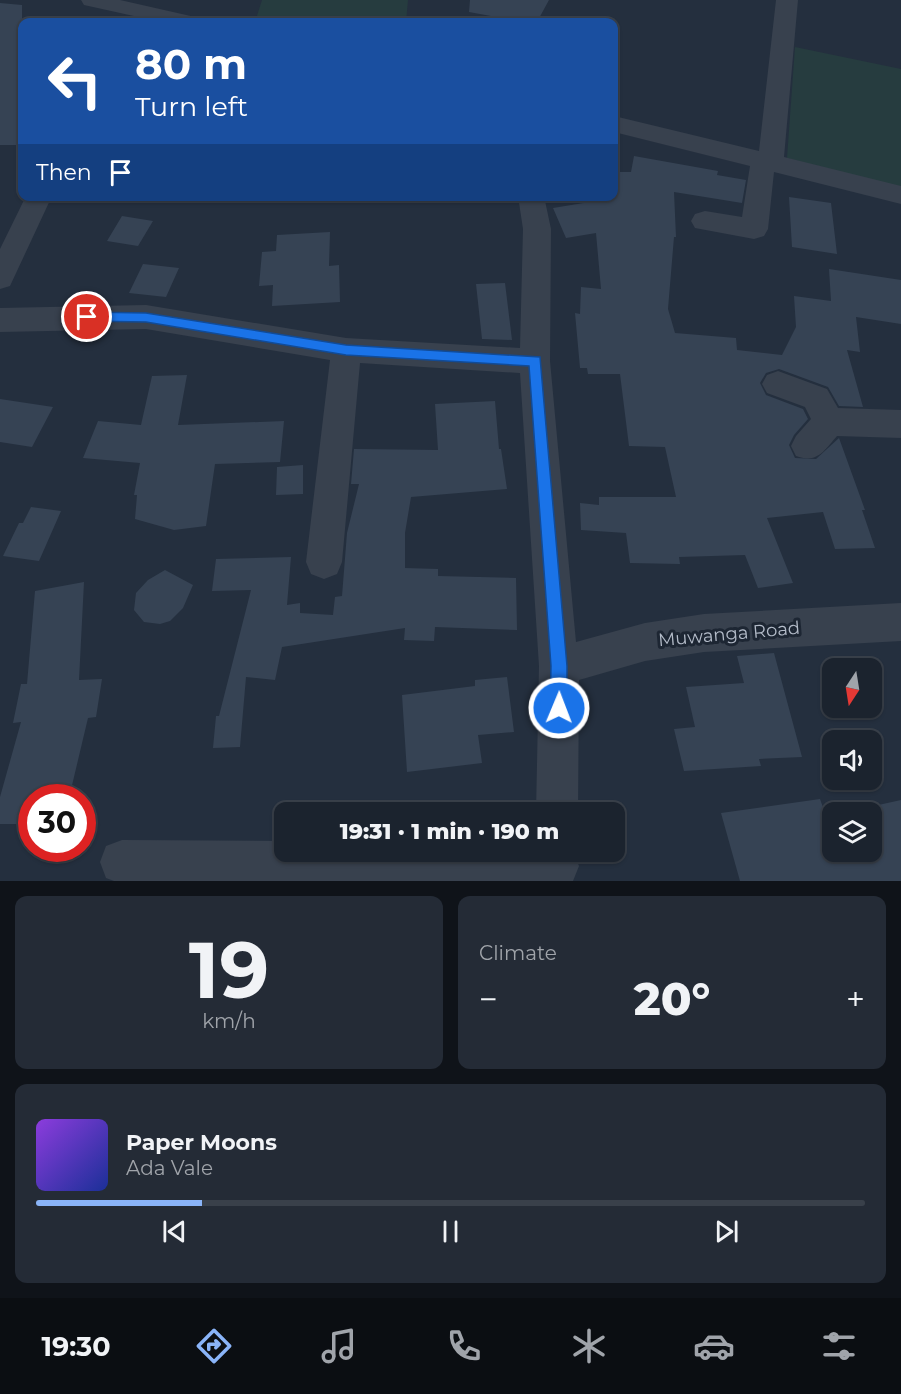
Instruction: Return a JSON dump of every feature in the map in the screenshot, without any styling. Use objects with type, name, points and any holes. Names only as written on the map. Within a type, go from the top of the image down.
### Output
[{"type":"street","points":[[92,0],[166,18]]},
{"type":"street","points":[[705,221],[754,229],[767,162],[788,0]]},
{"type":"street","points":[[618,125],[901,195]]},
{"type":"street","points":[[0,278],[37,201]]},
{"type":"street","points":[[532,201],[537,229],[535,361],[559,666],[557,802]]},
{"type":"street","points":[[0,320],[87,317],[146,318],[346,350],[535,361]]},
{"type":"street","points":[[324,562],[346,350]]},
{"type":"street","points":[[778,384],[816,398],[829,422]]},
{"type":"street","points":[[829,422],[901,424]]},
{"type":"street","points":[[808,446],[829,422]]},
{"type":"street","name":"Muwanga Road","points":[[559,666],[645,642],[704,633],[901,622]]},
{"type":"street","points":[[122,862],[558,866]]},
{"type":"green space","points":[[262,0],[408,0],[406,18],[256,18]]},
{"type":"green space","points":[[795,47],[901,69],[901,188],[787,158]]},
{"type":"building","points":[[470,0],[549,0],[539,18],[502,18],[469,12]]},
{"type":"building","points":[[0,3],[22,5],[22,18],[18,18],[18,145],[0,145]]},
{"type":"building","points":[[634,156],[718,171],[717,175],[746,180],[742,203],[674,192],[676,237],[674,237],[668,309],[675,333],[736,338],[737,350],[782,355],[796,327],[794,296],[831,301],[829,269],[901,280],[901,324],[856,317],[860,352],[847,350],[863,407],[839,406],[828,387],[779,369],[766,373],[760,383],[766,395],[803,409],[808,419],[794,435],[789,445],[795,458],[816,459],[839,438],[865,510],[862,510],[875,548],[835,549],[823,512],[767,518],[793,583],[758,588],[745,555],[679,557],[680,564],[630,563],[626,533],[581,530],[580,503],[599,505],[599,497],[676,497],[665,447],[629,446],[620,374],[588,374],[587,368],[580,368],[575,313],[580,314],[581,287],[601,289],[596,233],[566,238],[553,208],[596,201],[618,201],[618,172],[631,172]]},
{"type":"building","points":[[789,197],[831,203],[837,254],[792,247]]},
{"type":"building","points":[[122,216],[153,221],[138,246],[107,241]]},
{"type":"building","points":[[330,232],[329,266],[339,265],[340,302],[272,306],[273,285],[259,286],[262,252],[276,251],[277,235]]},
{"type":"building","points":[[143,264],[179,268],[166,297],[129,293]]},
{"type":"building","points":[[505,283],[512,340],[482,339],[476,284]]},
{"type":"building","points":[[187,375],[178,425],[284,421],[280,462],[215,464],[206,526],[174,530],[135,519],[137,495],[134,495],[140,463],[83,458],[98,421],[141,425],[152,376]]},
{"type":"building","points":[[0,399],[53,407],[32,447],[0,442]]},
{"type":"building","points":[[495,401],[499,449],[501,449],[507,489],[411,497],[405,533],[405,568],[438,569],[438,576],[516,578],[517,630],[435,627],[434,641],[404,640],[405,628],[282,647],[275,680],[246,677],[240,747],[213,748],[216,716],[219,716],[251,590],[212,591],[216,559],[291,557],[287,605],[300,603],[300,613],[333,615],[335,597],[342,596],[347,533],[359,484],[351,484],[354,449],[438,450],[435,404]]},
{"type":"building","points":[[303,465],[303,494],[276,495],[277,467]]},
{"type":"building","points":[[31,507],[61,511],[39,561],[3,556],[19,523],[23,523]]},
{"type":"building","points":[[165,570],[193,585],[183,608],[170,621],[160,624],[144,622],[134,610],[136,593],[148,580]]},
{"type":"building","points":[[84,582],[79,680],[102,679],[96,717],[88,718],[72,784],[18,784],[18,824],[0,824],[0,797],[21,722],[13,723],[21,684],[27,684],[35,591]]},
{"type":"building","points":[[774,653],[802,757],[759,759],[761,766],[684,771],[674,729],[695,727],[686,687],[744,683],[737,656]]},
{"type":"building","points":[[507,677],[514,732],[478,735],[482,763],[407,772],[402,695],[475,686],[475,680]]},
{"type":"building","points":[[820,799],[822,805],[822,862],[882,862],[882,804],[901,800],[901,881],[740,881],[721,813]]},
{"type":"route","points":[[87,317],[146,318],[346,350],[535,361],[559,666],[559,708]]}]
